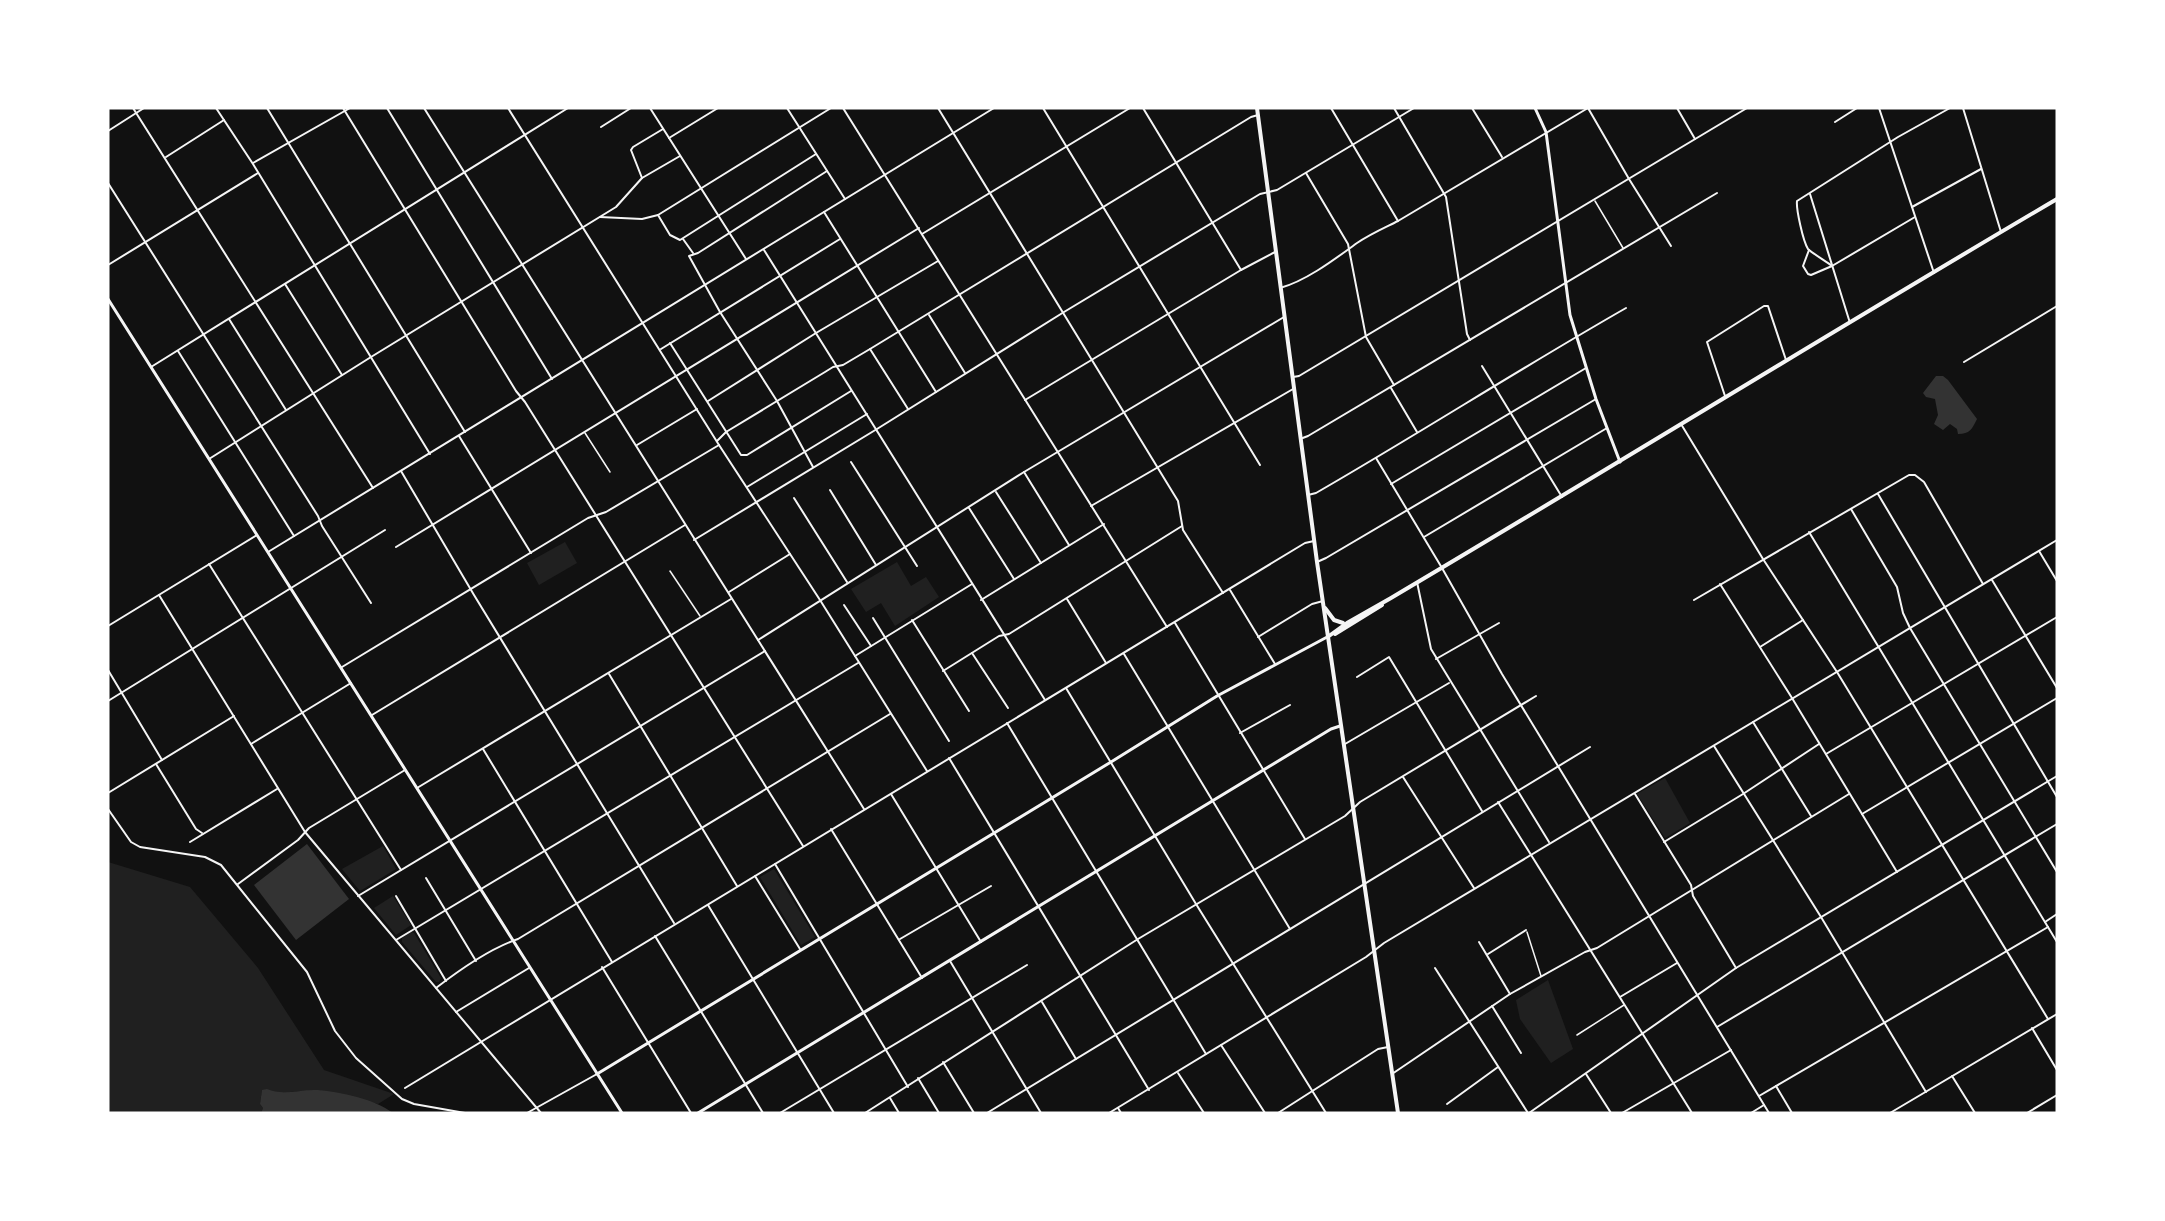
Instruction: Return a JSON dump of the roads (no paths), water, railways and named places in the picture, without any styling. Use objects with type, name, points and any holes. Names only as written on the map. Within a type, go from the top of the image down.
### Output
[{"type":"main road","points":[[1257,108],[1314,541],[1398,1113]]},
{"type":"main road","points":[[1329,636],[2057,199]]},
{"type":"main road","points":[[1329,636],[1391,598]]},
{"type":"main road","points":[[1323,604],[1334,620],[1342,624],[1347,623]]},
{"type":"street","points":[[133,108],[373,488]]},
{"type":"street","points":[[108,131],[144,108]]},
{"type":"street","points":[[216,108],[253,164],[430,454]]},
{"type":"street","points":[[267,108],[465,432]]},
{"type":"street","points":[[253,164],[344,109],[350,108]]},
{"type":"street","points":[[387,108],[552,378]]},
{"type":"street","points":[[424,108],[864,809]]},
{"type":"street","points":[[508,108],[927,771]]},
{"type":"street","points":[[151,367],[568,108]]},
{"type":"street","points":[[601,127],[631,108]]},
{"type":"street","points":[[650,108],[746,259]]},
{"type":"street","points":[[669,138],[718,108]]},
{"type":"street","points":[[787,108],[845,199]]},
{"type":"street","points":[[600,217],[642,219],[658,215],[831,108]]},
{"type":"street","points":[[843,108],[1167,627]]},
{"type":"street","points":[[938,108],[1028,252],[1179,504],[1182,526],[1223,593]]},
{"type":"street","points":[[268,552],[994,108]]},
{"type":"street","points":[[1044,108],[1260,465]]},
{"type":"street","points":[[922,234],[1130,108]]},
{"type":"street","points":[[1143,108],[1241,270]]},
{"type":"street","points":[[1331,108],[1398,221]]},
{"type":"street","points":[[1394,108],[1444,192],[1467,334],[1470,340]]},
{"type":"street","points":[[694,540],[1139,266],[1260,194],[1277,190],[1414,108]]},
{"type":"street","points":[[1472,108],[1502,158]]},
{"type":"street","points":[[1535,108],[1546,132],[1557,222],[1576,337],[1620,462]]},
{"type":"street","points":[[1280,288],[1290,285],[1376,231],[1398,221],[1588,108],[1671,246]]},
{"type":"street","points":[[1677,108],[1695,139]]},
{"type":"street","points":[[1291,377],[1299,376],[1366,337],[1747,108]]},
{"type":"street","points":[[1835,122],[1857,108]]},
{"type":"street","points":[[1879,108],[1934,273]]},
{"type":"street","points":[[1915,217],[1815,274],[1808,274],[1803,266],[1809,250],[1796,204],[1802,196],[1810,194],[1891,142],[1950,108]]},
{"type":"street","points":[[1962,108],[2001,232]]},
{"type":"street","points":[[344,109],[461,302],[803,847]]},
{"type":"street","points":[[717,441],[726,432],[777,401],[899,332],[1102,206],[1258,115]]},
{"type":"street","points":[[165,157],[224,120]]},
{"type":"street","points":[[642,178],[631,150],[663,129]]},
{"type":"street","points":[[658,215],[672,237],[680,240],[816,154]]},
{"type":"street","points":[[209,459],[600,217],[622,202],[642,178],[680,156]]},
{"type":"street","points":[[1911,207],[1981,169]]},
{"type":"street","points":[[814,468],[777,401],[720,312],[689,258],[693,253],[698,253],[827,171]]},
{"type":"street","points":[[1306,172],[1350,249],[1366,337],[1417,432]]},
{"type":"street","points":[[108,265],[258,173]]},
{"type":"street","points":[[108,183],[371,603]]},
{"type":"street","points":[[1300,439],[1717,193]]},
{"type":"street","points":[[1810,194],[1850,323]]},
{"type":"street","points":[[824,212],[936,392]]},
{"type":"street","points":[[396,547],[919,228]]},
{"type":"street","points":[[683,238],[693,253]]},
{"type":"street","points":[[661,350],[840,239]]},
{"type":"street","points":[[763,249],[1045,700]]},
{"type":"street","points":[[1809,250],[1832,266]]},
{"type":"street","points":[[1024,400],[1275,252]]},
{"type":"street","points":[[708,401],[816,333],[939,261]]},
{"type":"street","points":[[284,284],[342,375]]},
{"type":"street","points":[[108,299],[622,1113]]},
{"type":"street","points":[[1725,397],[1707,342],[1764,306],[1767,306],[1786,360]]},
{"type":"street","points":[[1964,362],[2057,306]]},
{"type":"street","points":[[1308,496],[1376,458],[1494,385],[1626,308]]},
{"type":"street","points":[[928,314],[965,373]]},
{"type":"street","points":[[758,640],[1024,472],[1284,317]]},
{"type":"street","points":[[229,318],[286,410]]},
{"type":"street","points":[[670,343],[741,455],[744,456],[852,390]]},
{"type":"street","points":[[870,349],[908,410]]},
{"type":"street","points":[[177,351],[294,536]]},
{"type":"street","points":[[1482,366],[1562,497]]},
{"type":"street","points":[[1391,484],[1586,368]]},
{"type":"street","points":[[1091,506],[1293,388]]},
{"type":"street","points":[[1317,562],[1596,399]]},
{"type":"street","points":[[637,445],[697,409]]},
{"type":"street","points":[[747,487],[867,414]]},
{"type":"street","points":[[1681,424],[1763,559],[1837,672],[2048,1019]]},
{"type":"street","points":[[1423,537],[1607,428]]},
{"type":"street","points":[[459,436],[531,553]]},
{"type":"street","points":[[341,667],[471,588],[719,445]]},
{"type":"street","points":[[1376,458],[1521,705],[1769,1113]]},
{"type":"street","points":[[851,462],[917,566]]},
{"type":"street","points":[[401,471],[674,923]]},
{"type":"street","points":[[1024,472],[1069,545]]},
{"type":"street","points":[[1694,600],[1909,475],[1919,477],[1983,584]]},
{"type":"street","points":[[830,490],[876,565]]},
{"type":"street","points":[[995,490],[1041,563]]},
{"type":"street","points":[[1878,494],[2057,797]]},
{"type":"street","points":[[794,498],[848,582]]},
{"type":"street","points":[[968,507],[1014,579]]},
{"type":"street","points":[[1851,509],[1897,587],[1903,614],[1910,628],[2057,872]]},
{"type":"street","points":[[981,600],[1104,524]]},
{"type":"street","points":[[371,715],[685,525]]},
{"type":"street","points":[[943,671],[1128,562],[1182,526]]},
{"type":"street","points":[[108,701],[385,530]]},
{"type":"street","points":[[1809,532],[1877,648],[2057,942]]},
{"type":"street","points":[[108,626],[257,535]]},
{"type":"street","points":[[1109,1113],[1474,888],[2057,540]]},
{"type":"street","points":[[405,1088],[674,923],[1305,543],[1314,541]]},
{"type":"street","points":[[2039,551],[2057,581]]},
{"type":"street","points":[[728,592],[790,554]]},
{"type":"street","points":[[209,564],[401,870]]},
{"type":"street","points":[[1991,579],[2057,688]]},
{"type":"street","points":[[1417,582],[1430,646],[1436,659],[1549,843]]},
{"type":"street","points":[[855,656],[972,584]]},
{"type":"street","points":[[1720,584],[1897,872]]},
{"type":"street","points":[[1230,589],[1275,664]]},
{"type":"street","points":[[159,595],[305,832],[541,1113]]},
{"type":"street","points":[[417,788],[732,598]]},
{"type":"street","points":[[1067,599],[1106,663]]},
{"type":"street","points":[[1258,637],[1312,604],[1323,604]]},
{"type":"street","points":[[844,605],[871,646]]},
{"type":"street","points":[[1826,754],[2057,617]]},
{"type":"street","points":[[873,618],[949,741]]},
{"type":"street","points":[[912,620],[969,711]]},
{"type":"street","points":[[1760,646],[1803,620]]},
{"type":"street","points":[[1175,623],[1305,839]]},
{"type":"street","points":[[1436,659],[1499,623]]},
{"type":"street","points":[[527,1113],[597,1074],[1217,696],[1329,636]]},
{"type":"street","points":[[358,896],[516,803],[765,651]]},
{"type":"street","points":[[972,653],[1008,708]]},
{"type":"street","points":[[1123,653],[1290,929]]},
{"type":"street","points":[[1357,677],[1389,657],[1482,811]]},
{"type":"street","points":[[396,940],[858,663]]},
{"type":"street","points":[[108,670],[162,760]]},
{"type":"street","points":[[609,674],[737,886]]},
{"type":"street","points":[[1343,745],[1450,682]]},
{"type":"street","points":[[251,744],[351,683]]},
{"type":"street","points":[[1066,688],[1155,837],[1326,1113]]},
{"type":"street","points":[[865,1113],[1138,939],[1345,816],[1402,777],[1536,696]]},
{"type":"street","points":[[1862,814],[2057,698]]},
{"type":"street","points":[[1240,733],[1290,705]]},
{"type":"street","points":[[436,988],[476,962],[640,867],[890,714]]},
{"type":"street","points":[[108,793],[234,716]]},
{"type":"street","points":[[1753,722],[1811,816]]},
{"type":"street","points":[[1007,723],[1206,1054]]},
{"type":"street","points":[[698,1113],[1264,771],[1331,728],[1340,726]]},
{"type":"street","points":[[1664,842],[1743,794],[1819,743]]},
{"type":"street","points":[[1714,745],[1926,1092]]},
{"type":"street","points":[[987,1113],[1590,747]]},
{"type":"street","points":[[483,749],[612,962]]},
{"type":"street","points":[[949,758],[1149,1090]]},
{"type":"street","points":[[156,764],[196,828],[203,834]]},
{"type":"street","points":[[238,884],[298,840],[312,826],[405,770]]},
{"type":"street","points":[[1435,968],[1529,1113],[1736,968],[2057,776]]},
{"type":"street","points":[[1402,777],[1474,888]]},
{"type":"street","points":[[190,842],[278,788]]},
{"type":"street","points":[[1634,793],[1736,968]]},
{"type":"street","points":[[891,794],[981,942]]},
{"type":"street","points":[[1392,1074],[1510,994],[1649,916],[1849,794]]},
{"type":"street","points":[[1498,802],[1692,1113]]},
{"type":"street","points":[[108,809],[134,844],[146,850],[212,860],[221,865],[307,972],[335,1031],[356,1058],[402,1100],[465,1113]]},
{"type":"street","points":[[1717,1027],[2057,824]]},
{"type":"street","points":[[831,830],[922,978]]},
{"type":"street","points":[[775,864],[908,1087]]},
{"type":"street","points":[[755,876],[800,949]]},
{"type":"street","points":[[426,878],[476,962]]},
{"type":"street","points":[[899,940],[991,886]]},
{"type":"street","points":[[396,896],[446,981]]},
{"type":"street","points":[[707,904],[834,1113]]},
{"type":"street","points":[[2045,922],[2057,914]]},
{"type":"street","points":[[1759,1096],[2048,927]]},
{"type":"street","points":[[1487,955],[1527,931]]},
{"type":"street","points":[[654,936],[763,1113]]},
{"type":"street","points":[[1479,942],[1510,994]]},
{"type":"street","points":[[950,961],[1041,1113]]},
{"type":"street","points":[[1620,997],[1677,962]]},
{"type":"street","points":[[780,1113],[1027,965]]},
{"type":"street","points":[[602,967],[691,1113]]},
{"type":"street","points":[[456,1012],[529,968]]},
{"type":"street","points":[[1041,1001],[1076,1059]]},
{"type":"street","points":[[1492,1006],[1521,1053]]},
{"type":"street","points":[[1890,1113],[2057,1014]]},
{"type":"street","points":[[2032,1029],[2057,1070]]},
{"type":"street","points":[[1221,1045],[1265,1113]]},
{"type":"street","points":[[1278,1113],[1378,1049],[1388,1047]]},
{"type":"street","points":[[1622,1113],[1731,1050]]},
{"type":"street","points":[[943,1062],[974,1113]]},
{"type":"street","points":[[1447,1104],[1498,1067]]},
{"type":"street","points":[[1178,1072],[1204,1113]]},
{"type":"street","points":[[1586,1074],[1611,1113]]},
{"type":"street","points":[[1952,1076],[1975,1113]]},
{"type":"street","points":[[918,1078],[939,1113]]},
{"type":"street","points":[[1776,1086],[1792,1113]]},
{"type":"street","points":[[2026,1113],[2057,1095]]},
{"type":"street","points":[[890,1098],[899,1113]]},
{"type":"street","points":[[1751,1113],[1764,1105]]},
{"type":"street","points":[[1118,1108],[1122,1113]]},
{"type":"lane","points":[[1594,200],[1623,248]]},
{"type":"lane","points":[[585,432],[610,472]]},
{"type":"lane","points":[[669,571],[701,617]]},
{"type":"lane","points":[[1527,931],[1541,977]]},
{"type":"lane","points":[[1577,1035],[1625,1005]]}]
